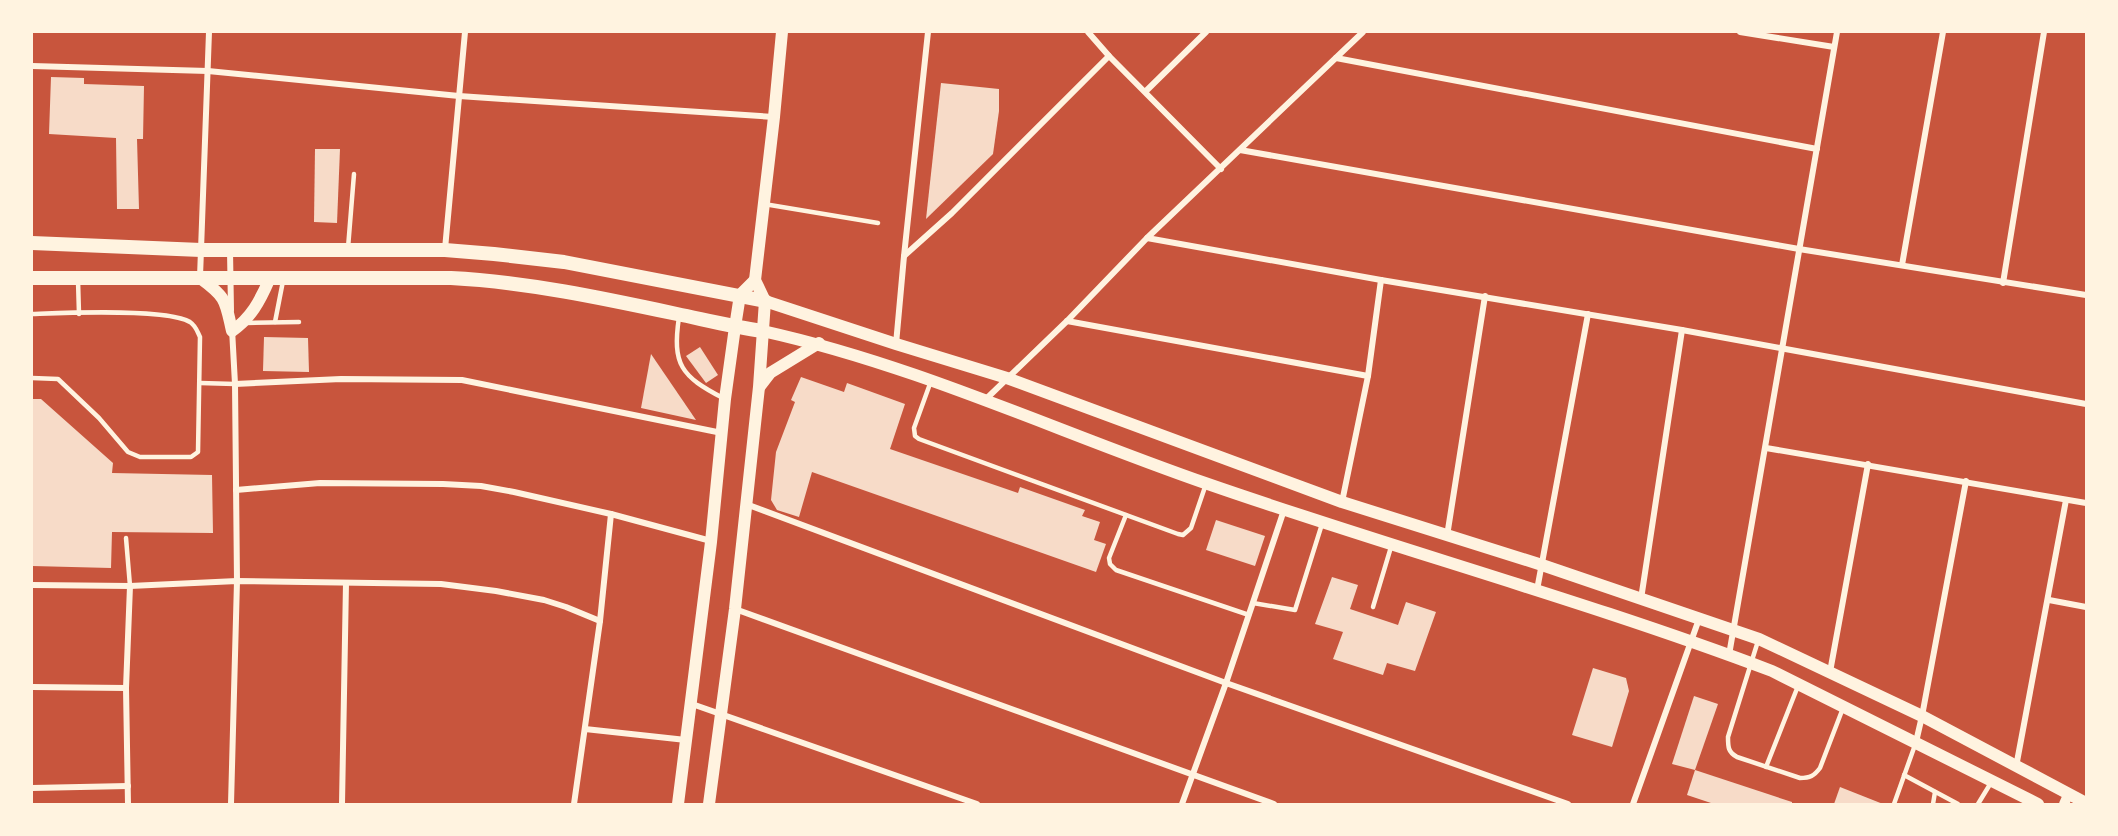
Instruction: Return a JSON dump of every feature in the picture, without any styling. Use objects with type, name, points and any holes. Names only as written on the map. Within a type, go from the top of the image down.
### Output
[{"type":"main road","points":[[709,804],[735,609],[759,387],[765,301],[755,280],[782,32]]},
{"type":"main road","points":[[34,243],[201,250],[445,250],[564,262],[765,301],[1007,378],[1342,502],[1542,565],[1759,639],[1922,717],[2016,767],[2066,800],[2086,803]]},
{"type":"main road","points":[[32,278],[451,278],[489,280],[574,293],[819,343],[932,379],[1206,483],[1537,590],[1751,663],[1844,706],[2032,803]]},
{"type":"main road","points":[[200,278],[220,292],[226,304],[232,332],[243,323],[257,305],[269,279]]},
{"type":"main road","points":[[678,804],[692,704],[735,327],[740,295],[755,280]]},
{"type":"main road","points":[[759,387],[770,373],[819,343]]},
{"type":"street","points":[[200,278],[209,32]]},
{"type":"street","points":[[445,250],[465,32]]},
{"type":"street","points":[[896,344],[928,32]]},
{"type":"street","points":[[1089,32],[1109,56],[1221,169]]},
{"type":"street","points":[[1146,92],[1206,32]]},
{"type":"street","points":[[985,400],[1148,238],[1363,32]]},
{"type":"street","points":[[1740,32],[1834,47]]},
{"type":"street","points":[[1729,655],[1837,32]]},
{"type":"street","points":[[1902,265],[1943,32]]},
{"type":"street","points":[[2003,283],[2044,32]]},
{"type":"street","points":[[904,256],[952,213],[1109,56]]},
{"type":"street","points":[[1336,58],[1817,148]]},
{"type":"street","points":[[32,66],[208,71],[459,96],[774,117]]},
{"type":"street","points":[[1240,150],[1799,249],[2086,295]]},
{"type":"street","points":[[1148,238],[1381,280],[1682,330],[2086,404]]},
{"type":"street","points":[[230,250],[235,384],[237,581],[231,804]]},
{"type":"street","points":[[1342,502],[1368,376],[1381,280]]},
{"type":"street","points":[[1448,536],[1485,296]]},
{"type":"street","points":[[1537,590],[1588,314]]},
{"type":"street","points":[[1067,321],[1368,376]]},
{"type":"street","points":[[1641,599],[1682,330]]},
{"type":"street","points":[[235,384],[340,379],[462,380],[722,433]]},
{"type":"street","points":[[1766,448],[2086,503]]},
{"type":"street","points":[[1830,672],[1868,464]]},
{"type":"street","points":[[1916,742],[1966,481]]},
{"type":"street","points":[[236,490],[320,483],[442,484],[514,492],[610,514],[711,542]]},
{"type":"street","points":[[2016,767],[2066,500]]},
{"type":"street","points":[[747,504],[1226,683],[1568,804]]},
{"type":"street","points":[[1182,804],[1226,683],[1284,509]]},
{"type":"street","points":[[574,804],[600,621],[610,514]]},
{"type":"street","points":[[32,585],[130,586],[237,581],[441,584],[496,591],[566,607],[600,621]]},
{"type":"street","points":[[342,804],[346,583]]},
{"type":"street","points":[[128,804],[126,688],[130,586]]},
{"type":"street","points":[[2049,600],[2086,607]]},
{"type":"street","points":[[735,609],[1274,804]]},
{"type":"street","points":[[1633,804],[1700,618]]},
{"type":"street","points":[[32,687],[126,688]]},
{"type":"street","points":[[692,704],[977,804]]},
{"type":"street","points":[[585,729],[687,740]]},
{"type":"street","points":[[32,788],[128,786]]},
{"type":"lane","points":[[348,251],[354,174]]},
{"type":"lane","points":[[764,204],[878,223]]},
{"type":"lane","points":[[78,278],[79,314]]},
{"type":"lane","points":[[275,322],[284,279]]},
{"type":"lane","points":[[32,314],[162,314],[188,321],[196,327],[200,337],[198,452],[191,457],[152,458],[140,457],[128,452],[99,418],[58,379],[32,378]]},
{"type":"lane","points":[[680,314],[676,347],[683,368],[692,380],[725,399]]},
{"type":"lane","points":[[243,323],[299,322]]},
{"type":"lane","points":[[932,379],[914,428],[915,436],[919,439],[1183,535],[1191,528],[1206,483]]},
{"type":"lane","points":[[200,382],[235,384]]},
{"type":"lane","points":[[1126,515],[1108,558],[1116,570],[1249,615]]},
{"type":"lane","points":[[1253,603],[1295,610],[1322,521]]},
{"type":"lane","points":[[126,538],[130,586]]},
{"type":"lane","points":[[1373,607],[1392,544]]},
{"type":"lane","points":[[1759,639],[1728,737],[1730,753],[1800,778],[1809,778],[1815,775],[1820,768],[1844,706]]},
{"type":"lane","points":[[1766,767],[1799,684]]},
{"type":"lane","points":[[1894,804],[1916,742]]},
{"type":"lane","points":[[1904,775],[1958,804]]},
{"type":"lane","points":[[1978,804],[1992,781]]},
{"type":"lane","points":[[1933,804],[1935,792]]},
{"type":"building","points":[[51,77],[84,78],[84,84],[144,86],[143,139],[137,139],[139,209],[117,209],[116,138],[49,134]]},
{"type":"building","points":[[941,83],[999,89],[999,111],[993,154],[926,219]]},
{"type":"building","points":[[315,149],[340,149],[337,223],[314,222]]},
{"type":"building","points":[[264,337],[308,338],[309,372],[263,371]]},
{"type":"building","points":[[700,347],[718,375],[706,383],[686,356]]},
{"type":"building","points":[[651,354],[696,420],[641,408]]},
{"type":"building","points":[[801,377],[844,392],[847,383],[905,404],[890,449],[1018,493],[1020,487],[1085,510],[1082,516],[1100,522],[1094,540],[1106,544],[1096,572],[812,472],[799,517],[777,510],[771,500],[776,452],[795,402],[791,400]]},
{"type":"building","points":[[32,399],[41,399],[113,463],[112,473],[212,475],[213,533],[112,532],[111,568],[32,566]]},
{"type":"building","points":[[1216,520],[1265,536],[1255,566],[1206,550]]},
{"type":"building","points":[[1332,577],[1358,585],[1350,609],[1398,625],[1406,602],[1436,612],[1415,671],[1387,663],[1383,675],[1333,659],[1343,632],[1315,624]]},
{"type":"building","points":[[1593,668],[1626,678],[1629,691],[1612,747],[1572,735]]},
{"type":"building","points":[[1694,696],[1718,704],[1695,770],[1672,764]]},
{"type":"building","points":[[1695,770],[1792,802],[1792,804],[1714,804],[1687,795]]},
{"type":"building","points":[[1840,787],[1883,804],[1834,804]]}]
